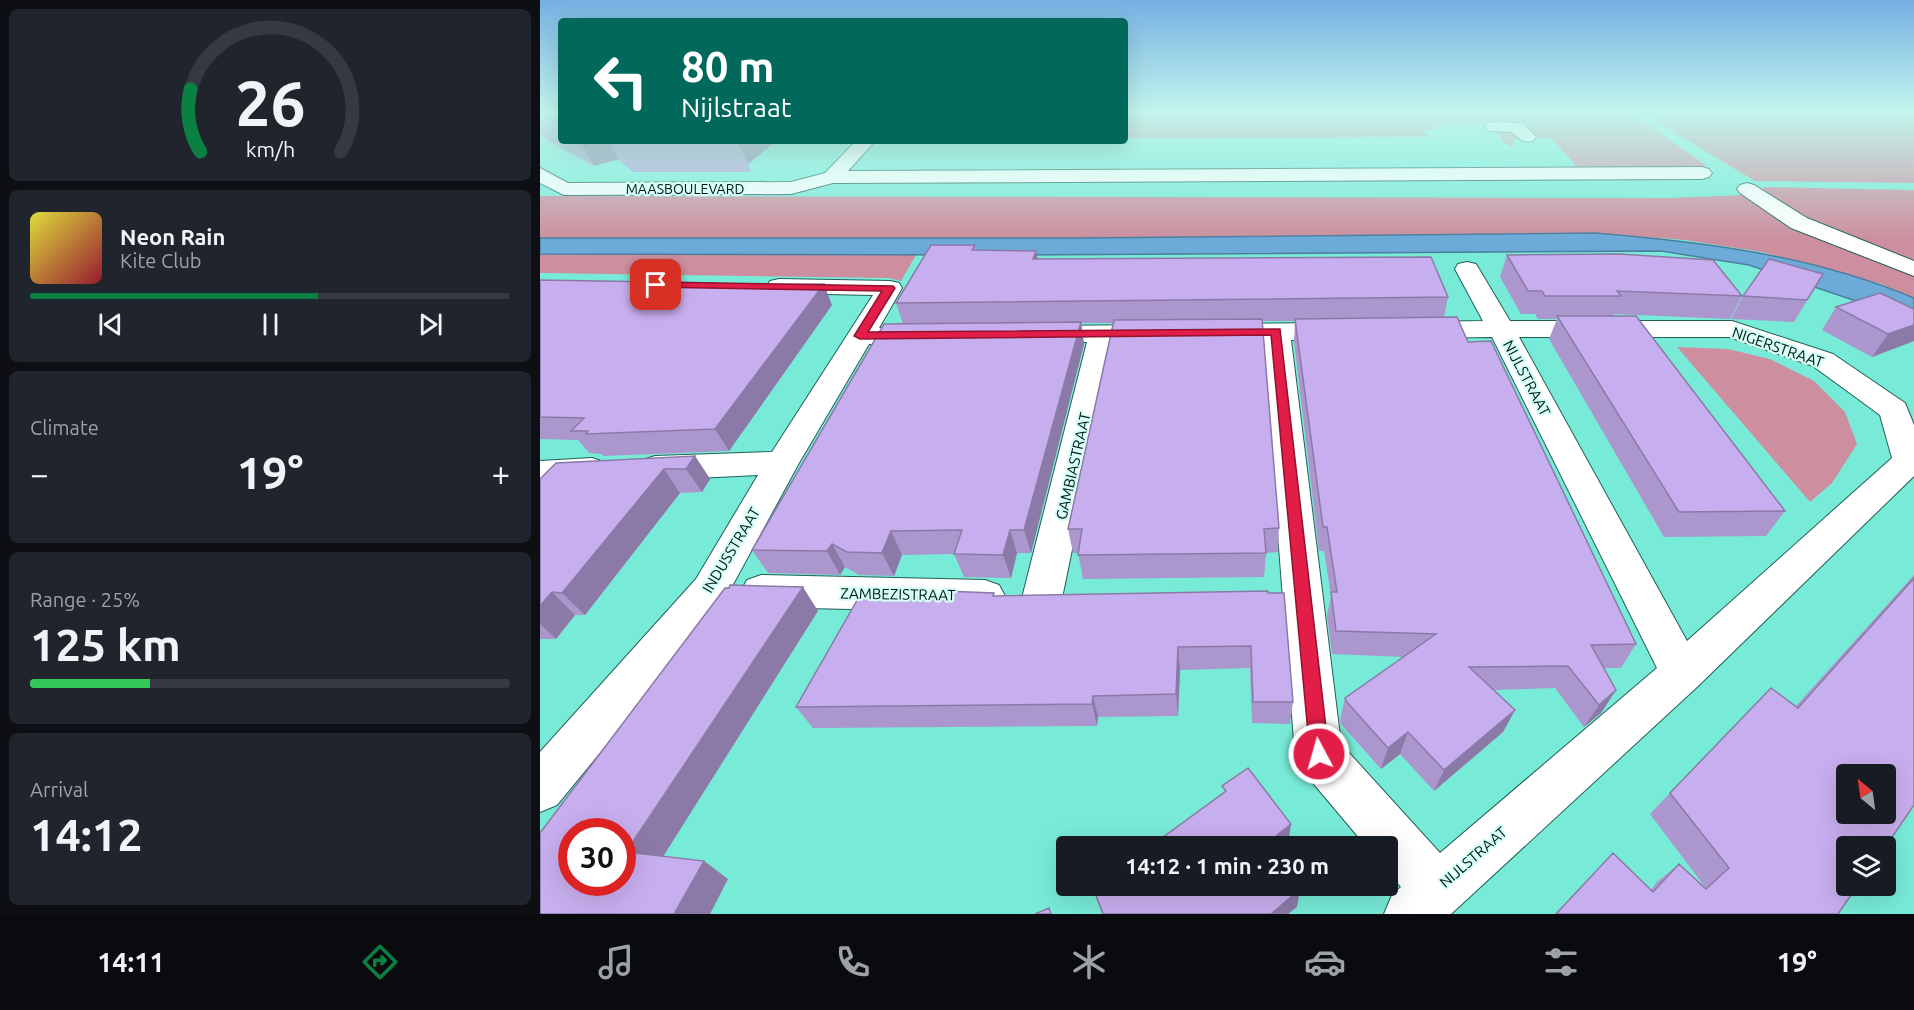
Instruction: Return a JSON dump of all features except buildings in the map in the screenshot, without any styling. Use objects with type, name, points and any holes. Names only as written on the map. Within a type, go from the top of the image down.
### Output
[{"type":"street","points":[[832,177],[853,155]]},
{"type":"street","name":"MAASBOULEVARD","points":[[540,174],[564,189],[791,188],[832,177],[1702,173]]},
{"type":"street","points":[[1747,189],[1799,223],[1914,268]]},
{"type":"street","points":[[1467,269],[1501,329]]},
{"type":"street","name":"INDUSSTRAAT","points":[[540,788],[710,590],[782,463],[890,288],[759,286]]},
{"type":"street","name":"NIJLSTRAAT","points":[[1010,335],[1501,329],[1682,673],[1424,902]]},
{"type":"street","name":"NIGERSTRAAT","points":[[1501,329],[1732,329],[1823,360],[1894,410],[1909,461],[1682,673]]},
{"type":"street","points":[[1276,332],[1284,595],[1319,754],[1424,902]]},
{"type":"street","name":"GAMBIASTRAAT","points":[[1060,598],[1103,334]]},
{"type":"street","points":[[860,336],[953,335]]},
{"type":"street","points":[[540,473],[782,463]]},
{"type":"street","name":"ZAMBEZISTRAAT","points":[[710,590],[1060,598]]},
{"type":"shaded area","points":[[1566,155],[1691,155],[1707,166],[1580,170]]},
{"type":"shaded area","points":[[1711,155],[1914,155],[1914,183],[1755,181]]},
{"type":"shaded area","points":[[1764,187],[1914,190],[1914,263],[1805,218],[1761,191]]},
{"type":"shaded area","points":[[1746,195],[1914,275],[1914,298],[1881,284],[1762,252],[1685,240],[1595,233],[1079,238],[540,238],[540,196],[1669,198]]},
{"type":"shaded area","points":[[540,254],[916,255],[901,281],[888,278],[540,273]]},
{"type":"shaded area","points":[[1677,347],[1728,349],[1770,359],[1814,381],[1845,412],[1857,444],[1832,483],[1810,502]]},
{"type":"water","points":[[1595,233],[1717,246],[1836,271],[1914,298],[1914,325],[1856,301],[1749,265],[1661,251],[1016,255],[540,254],[540,238],[1079,238]]},
{"type":"route","points":[[656,285],[890,288],[860,336],[1276,332],[1319,754]]}]
